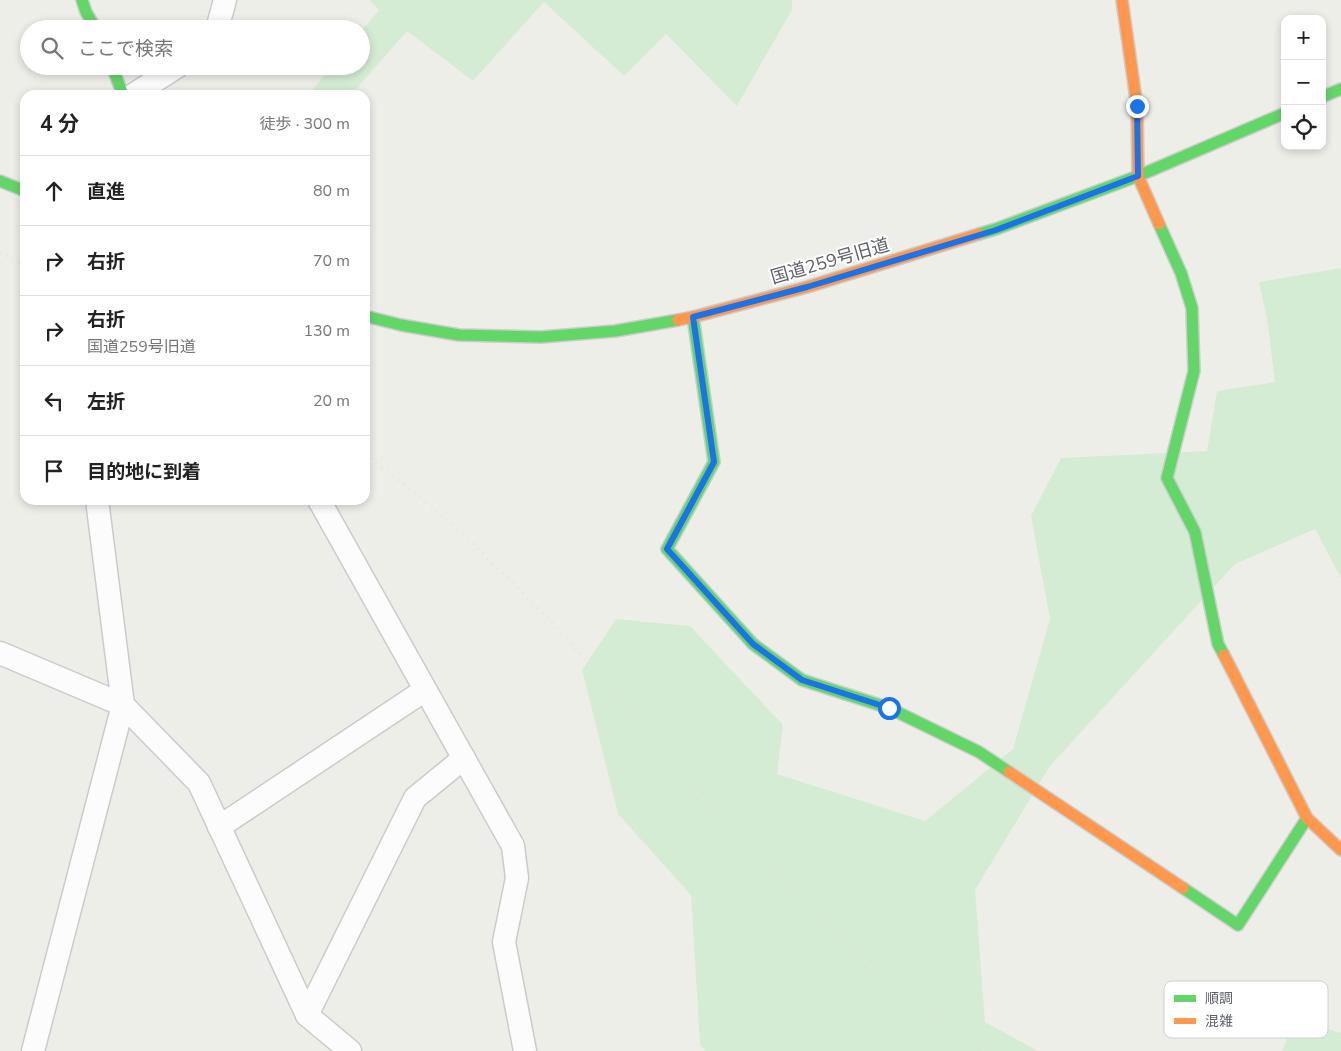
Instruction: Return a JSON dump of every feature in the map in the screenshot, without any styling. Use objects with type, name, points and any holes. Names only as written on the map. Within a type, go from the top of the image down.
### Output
[{"type":"street","points":[[82,0],[91,20]]},
{"type":"street","points":[[219,20],[225,0]]},
{"type":"street","points":[[1122,0],[1137,106],[1138,176],[1181,272],[1192,308],[1194,371],[1167,478],[1195,532],[1218,644],[1307,818],[1341,850]]},
{"type":"street","points":[[115,75],[121,90]]},
{"type":"street","points":[[141,90],[164,75]]},
{"type":"street","points":[[1326,95],[1341,89]]},
{"type":"street","name":"国道259号旧道","points":[[370,317],[401,325],[459,335],[541,337],[615,331],[693,317],[807,287],[996,230],[1138,176],[1281,115]]},
{"type":"street","points":[[0,181],[20,189]]},
{"type":"street","points":[[693,317],[714,462],[667,549],[753,644],[802,680],[889,708],[979,752],[1238,925],[1307,818]]},
{"type":"street","points":[[32,1048],[124,705],[98,505]]},
{"type":"street","points":[[322,505],[512,846],[517,878],[504,942],[525,1051]]},
{"type":"street","points":[[0,653],[124,705],[199,783],[307,1014],[350,1051]]},
{"type":"street","points":[[219,827],[425,690]]},
{"type":"street","points":[[307,1014],[415,798],[464,758]]},
{"type":"green space","points":[[369,0],[792,0],[792,10],[737,106],[666,34],[624,76],[544,2],[473,81],[407,31],[370,73],[370,21],[379,10]]},
{"type":"green space","points":[[325,75],[368,75],[355,90],[312,90]]},
{"type":"green space","points":[[1341,268],[1341,578],[1315,529],[1235,564],[1050,766],[975,890],[985,1022],[1038,1051],[706,1051],[700,1045],[691,895],[618,814],[582,670],[616,619],[690,626],[783,725],[777,774],[925,821],[1013,749],[1050,619],[1031,516],[1061,458],[1207,451],[1217,391],[1275,382],[1267,319],[1259,282]]},
{"type":"green space","points":[[1328,1029],[1341,1033],[1341,1051],[1282,1051],[1287,1038],[1328,1038]]},
{"type":"railway","points":[[0,253],[20,262]]},
{"type":"railway","points":[[370,458],[455,526],[559,629],[729,829],[855,952],[921,1007],[986,1051]]},
{"type":"traffic: fast","points":[[82,0],[91,20]]},
{"type":"traffic: fast","points":[[115,75],[121,90]]},
{"type":"traffic: fast","points":[[1326,95],[1341,89]]},
{"type":"traffic: fast","points":[[979,234],[1138,176],[1281,115]]},
{"type":"traffic: fast","points":[[0,181],[20,189]]},
{"type":"traffic: fast","points":[[1159,224],[1181,273],[1192,308],[1194,371],[1167,478],[1195,532],[1218,644],[1224,655]]},
{"type":"traffic: fast","points":[[370,317],[401,325],[459,335],[541,337],[615,331],[678,320]]},
{"type":"traffic: fast","points":[[693,317],[714,462],[667,549],[753,644],[802,680],[889,708],[979,752],[1009,772]]},
{"type":"traffic: fast","points":[[1183,888],[1238,925],[1307,818]]},
{"type":"traffic: slow","points":[[1122,0],[1137,106],[1138,176],[1159,224]]},
{"type":"traffic: slow","points":[[678,320],[807,287],[979,234]]},
{"type":"traffic: slow","points":[[1224,655],[1307,818],[1341,850]]},
{"type":"traffic: slow","points":[[1009,772],[1183,888]]},
{"type":"route","points":[[889,708],[802,680],[753,644],[667,549],[714,462],[693,317],[807,287],[996,230],[1138,176],[1137,106]]}]
